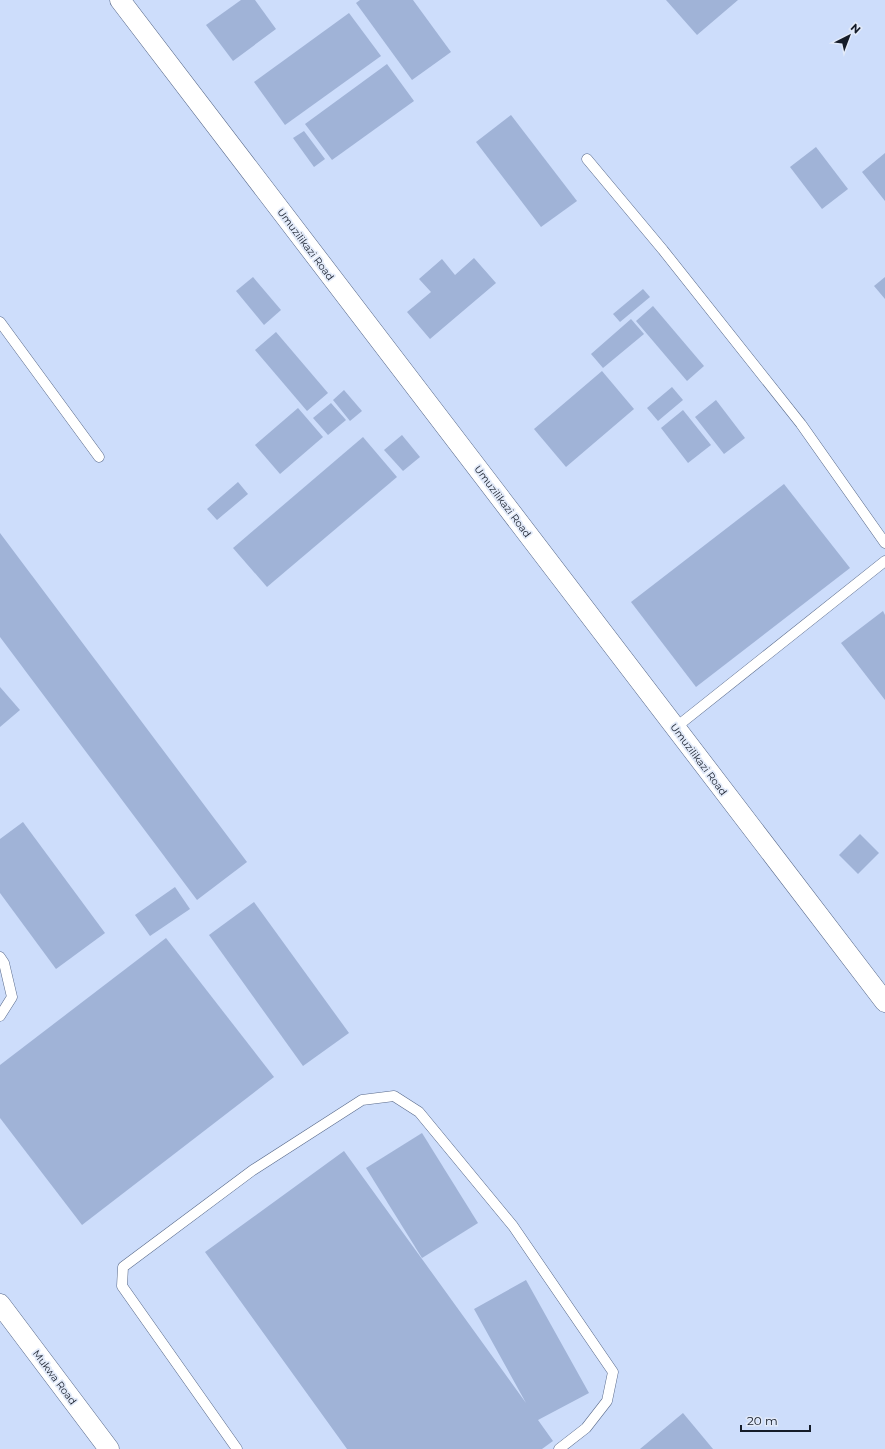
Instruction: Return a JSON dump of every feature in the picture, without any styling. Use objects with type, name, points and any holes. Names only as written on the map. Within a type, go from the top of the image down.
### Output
[{"type":"street","name":"Umuzilikazi Road","points":[[120,0],[885,1002]]},
{"type":"street","name":"Mukwa Road","points":[[0,1304],[109,1449]]},
{"type":"lane","points":[[587,159],[663,250],[801,424],[885,543]]},
{"type":"lane","points":[[0,322],[99,457]]},
{"type":"lane","points":[[675,728],[885,561]]},
{"type":"lane","points":[[0,957],[4,964],[12,997],[0,1016]]},
{"type":"lane","points":[[237,1449],[122,1286],[123,1267],[253,1170],[362,1100],[394,1096],[419,1112],[513,1226],[614,1372],[607,1402],[586,1428],[559,1449]]},
{"type":"building","points":[[241,0],[255,0],[276,29],[233,61],[206,25]]},
{"type":"building","points":[[360,0],[413,0],[451,52],[412,80],[356,3]]},
{"type":"building","points":[[666,0],[738,0],[697,35]]},
{"type":"building","points":[[349,13],[381,56],[285,125],[254,82]]},
{"type":"building","points":[[387,64],[414,101],[332,160],[305,124]]},
{"type":"building","points":[[511,115],[577,201],[541,227],[476,142]]},
{"type":"building","points":[[304,131],[325,159],[314,167],[293,138]]},
{"type":"building","points":[[816,147],[848,189],[822,209],[790,167]]},
{"type":"building","points":[[885,153],[885,201],[862,172]]},
{"type":"building","points":[[474,258],[496,283],[430,339],[407,312],[431,292],[419,279],[442,259],[455,275]]},
{"type":"building","points":[[253,277],[281,310],[264,325],[236,291]]},
{"type":"building","points":[[885,277],[885,299],[874,286]]},
{"type":"building","points":[[643,289],[650,297],[620,322],[613,314]]},
{"type":"building","points":[[653,306],[704,366],[687,381],[636,321]]},
{"type":"building","points":[[631,319],[644,334],[603,368],[591,354]]},
{"type":"building","points":[[276,332],[328,393],[307,411],[255,350]]},
{"type":"building","points":[[602,371],[634,409],[566,467],[534,429]]},
{"type":"building","points":[[672,387],[683,400],[658,421],[647,408]]},
{"type":"building","points":[[344,390],[362,411],[350,421],[333,400]]},
{"type":"building","points":[[716,400],[745,438],[724,454],[695,417]]},
{"type":"building","points":[[331,403],[346,420],[328,435],[313,418]]},
{"type":"building","points":[[298,408],[323,437],[280,474],[255,445]]},
{"type":"building","points":[[683,410],[711,445],[688,463],[661,428]]},
{"type":"building","points":[[402,435],[420,457],[403,471],[384,450]]},
{"type":"building","points":[[363,437],[397,477],[267,587],[233,548]]},
{"type":"building","points":[[238,482],[248,494],[217,520],[207,509]]},
{"type":"building","points":[[784,484],[850,568],[696,687],[631,602]]},
{"type":"building","points":[[0,533],[247,862],[197,900],[0,637]]},
{"type":"building","points":[[883,611],[885,615],[885,700],[841,643]]},
{"type":"building","points":[[0,687],[20,710],[0,727]]},
{"type":"building","points":[[23,822],[105,933],[56,969],[0,893],[0,839]]},
{"type":"building","points":[[860,834],[879,853],[858,874],[839,855]]},
{"type":"building","points":[[175,887],[190,909],[150,936],[135,915]]},
{"type":"building","points":[[254,902],[349,1033],[303,1066],[209,935]]},
{"type":"building","points":[[166,938],[274,1077],[82,1225],[0,1118],[0,1065]]},
{"type":"building","points":[[422,1133],[478,1223],[422,1258],[366,1168]]},
{"type":"building","points":[[344,1151],[526,1403],[474,1309],[526,1280],[589,1393],[538,1420],[553,1441],[542,1449],[347,1449],[205,1252]]},
{"type":"building","points":[[683,1413],[713,1449],[640,1449]]}]
